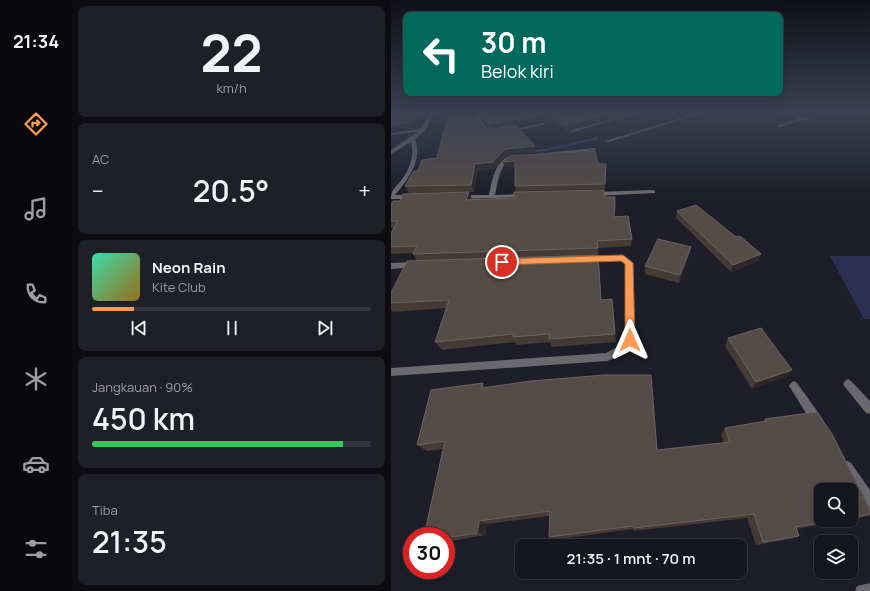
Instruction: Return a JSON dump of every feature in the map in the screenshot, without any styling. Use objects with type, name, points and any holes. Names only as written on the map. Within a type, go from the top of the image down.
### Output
[{"type":"street","points":[[607,141],[615,139]]},
{"type":"street","points":[[391,152],[413,140],[415,145],[412,167],[405,181],[391,197]]},
{"type":"street","points":[[492,197],[496,176],[502,162],[509,158],[594,149]]},
{"type":"street","points":[[590,194],[653,192]]},
{"type":"street","points":[[453,197],[530,196]]},
{"type":"street","points":[[391,197],[422,197]]},
{"type":"street","points":[[391,372],[607,357],[619,352],[630,340],[629,263],[623,258],[582,259]]},
{"type":"street","points":[[391,266],[423,265]]},
{"type":"street","points":[[848,384],[870,409]]},
{"type":"street","points":[[794,386],[823,431]]},
{"type":"street","points":[[840,456],[870,501]]},
{"type":"street","points":[[862,591],[870,590]]},
{"type":"shaded area","points":[[830,256],[870,256],[870,319],[864,319]]},
{"type":"building","points":[[442,139],[528,139],[535,146],[505,149],[493,162],[475,164],[471,185],[405,186],[414,171],[418,171],[422,160],[437,158]]},
{"type":"building","points":[[595,151],[598,164],[606,164],[605,184],[515,186],[515,161],[503,162],[509,156]]},
{"type":"building","points":[[604,190],[604,197],[615,197],[614,217],[628,216],[632,239],[597,241],[598,248],[413,254],[417,246],[391,247],[391,233],[398,221],[391,221],[391,205],[393,201],[400,201],[403,194],[469,192],[466,200],[514,198],[514,192]]},
{"type":"building","points":[[696,205],[736,237],[740,236],[761,254],[733,265],[677,211]]},
{"type":"building","points":[[658,239],[691,247],[680,275],[645,266]]},
{"type":"building","points":[[598,255],[601,300],[612,299],[615,334],[549,339],[550,334],[513,337],[514,334],[435,342],[449,300],[391,303],[391,293],[407,261]]},
{"type":"building","points":[[761,328],[792,370],[756,382],[728,338]]},
{"type":"building","points":[[604,375],[651,375],[657,450],[730,442],[725,428],[766,421],[765,419],[817,412],[832,434],[857,483],[814,483],[814,524],[796,527],[799,536],[763,542],[754,514],[634,528],[633,526],[549,537],[550,511],[479,521],[477,533],[455,537],[455,527],[426,527],[445,441],[417,445],[431,390],[483,383],[482,388],[531,381]]},
{"type":"building","points":[[858,485],[870,509],[870,514],[858,517]]},
{"type":"waterway","points":[[527,152],[547,150],[595,139]]},
{"type":"route","points":[[502,262],[614,257],[627,260],[629,263],[630,340]]}]
